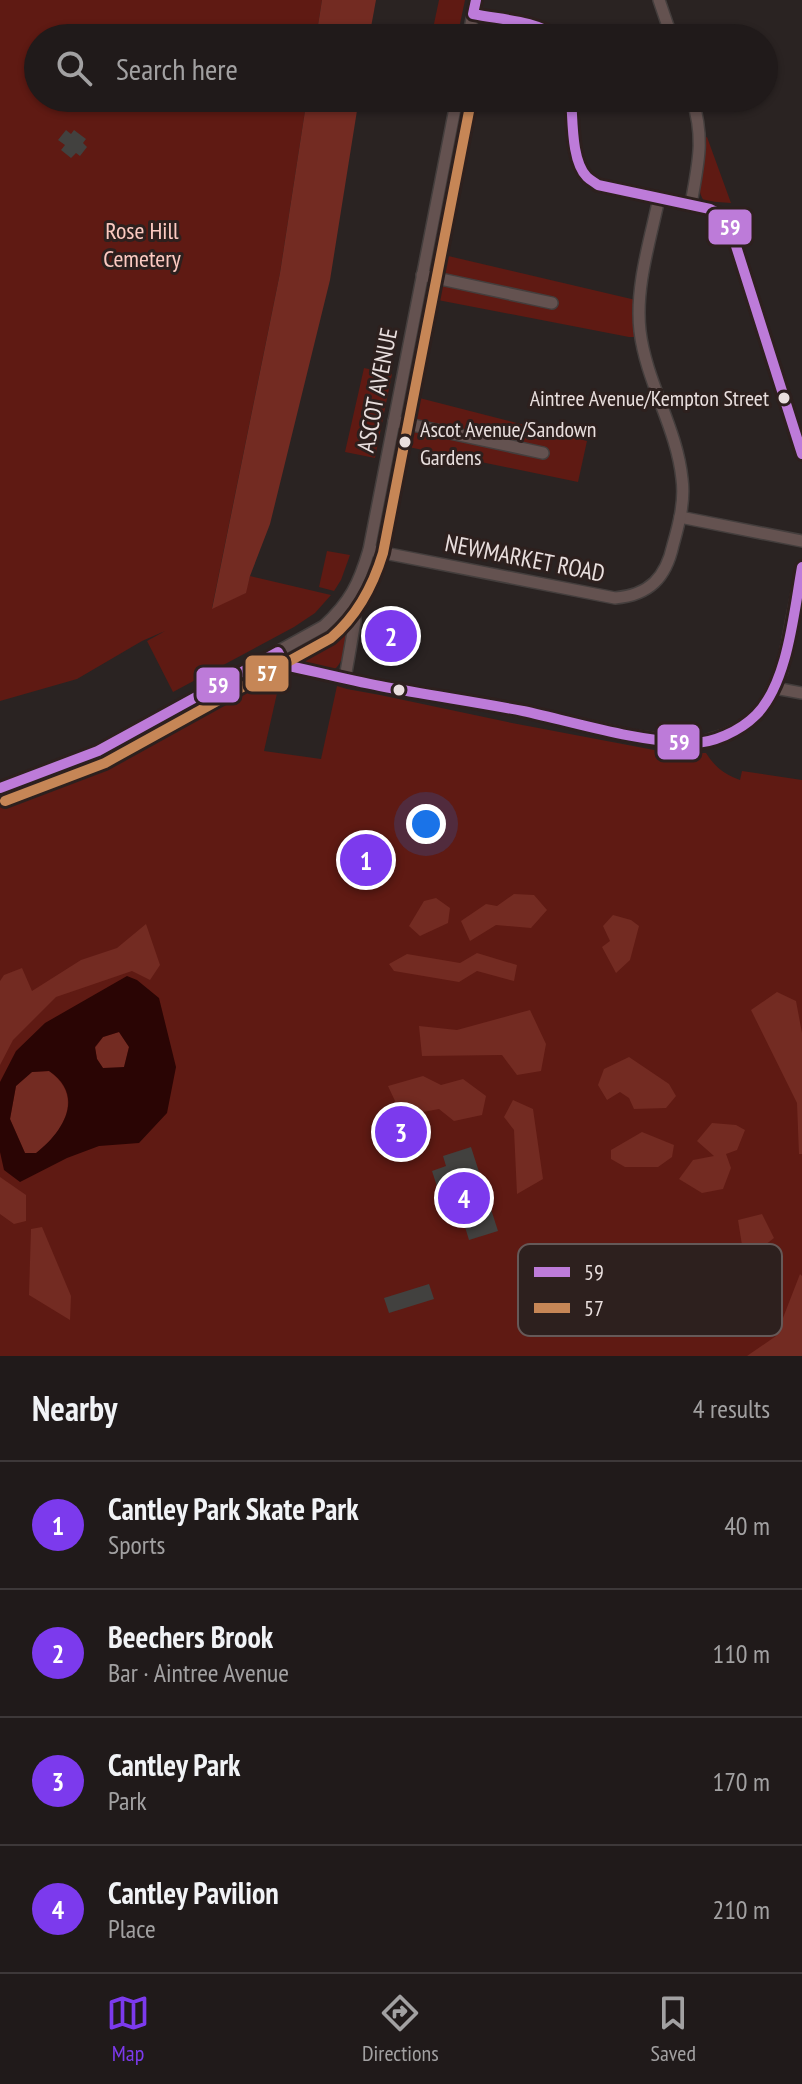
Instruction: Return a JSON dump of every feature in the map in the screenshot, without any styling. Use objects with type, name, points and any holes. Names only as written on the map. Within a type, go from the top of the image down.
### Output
[{"type":"street","points":[[471,24],[476,0]]},
{"type":"street","points":[[659,0],[667,24]]},
{"type":"street","points":[[473,14],[521,24]]},
{"type":"street","name":"ASCOT AVENUE","points":[[0,788],[98,751],[278,652],[324,626],[352,594],[369,550],[454,112]]},
{"type":"street","points":[[572,112],[577,157],[588,178],[598,185],[710,209],[729,224],[802,454]]},
{"type":"street","points":[[691,204],[700,153],[697,112]]},
{"type":"street","name":"NEWMARKET ROAD","points":[[369,550],[615,598],[637,594],[663,574],[680,517],[683,482],[644,354],[639,317],[641,288],[659,198]]},
{"type":"street","points":[[422,275],[552,303]]},
{"type":"street","points":[[394,421],[543,453]]},
{"type":"street","points":[[680,517],[802,541]]},
{"type":"street","points":[[278,652],[285,665],[380,686],[521,711],[634,736],[702,742],[742,726],[764,706],[775,688],[782,671],[802,567]]},
{"type":"street","points":[[345,678],[355,621],[352,594]]},
{"type":"street","points":[[775,688],[802,693]]},
{"type":"green space","name":"Rose Hill Cemetery","points":[[0,0],[322,0],[318,24],[24,24],[24,112],[305,112],[280,273],[212,608],[245,593],[250,576],[331,595],[315,613],[294,627],[173,692],[147,641],[165,631],[77,679],[0,701]]},
{"type":"green space","points":[[439,0],[465,0],[460,24],[434,24]]},
{"type":"green space","points":[[707,137],[731,203],[704,201],[701,194],[699,170],[704,138]]},
{"type":"green space","points":[[427,251],[640,301],[641,337],[417,296]]},
{"type":"green space","points":[[364,368],[392,374],[375,458],[345,452]]},
{"type":"green space","points":[[400,393],[587,441],[578,482],[389,443]]},
{"type":"green space","points":[[327,551],[350,555],[334,591],[319,587]]},
{"type":"green space","points":[[342,623],[347,623],[347,642],[337,667],[333,671],[307,665],[303,655],[305,649],[327,637]]},
{"type":"green space","points":[[268,673],[280,680],[264,751],[321,759],[337,686],[670,753],[706,753],[720,770],[740,780],[742,771],[802,780],[802,1356],[0,1356],[0,799],[122,754]]},
{"type":"shaded area","points":[[322,0],[376,0],[372,24],[318,24]]},
{"type":"shaded area","points":[[305,112],[357,112],[330,280],[270,524],[246,593],[212,609],[280,273]]},
{"type":"shaded area","points":[[514,894],[534,895],[547,910],[531,928],[496,925],[470,941],[461,921],[486,904],[497,906]]},
{"type":"shaded area","points":[[436,898],[450,908],[448,923],[420,936],[409,926],[424,901]]},
{"type":"shaded area","points":[[613,915],[631,920],[639,926],[630,960],[616,973],[602,947],[610,941],[603,926]]},
{"type":"shaded area","points":[[146,924],[160,965],[150,980],[132,971],[56,997],[13,1040],[0,1065],[0,981],[4,975],[22,968],[32,991],[81,960],[117,948]]},
{"type":"shaded area","points":[[477,953],[517,965],[514,981],[477,971],[459,982],[394,971],[389,964],[407,954],[460,963]]},
{"type":"shaded area","points":[[127,976],[159,998],[176,1067],[167,1113],[139,1143],[99,1146],[20,1182],[4,1170],[0,1152],[0,1082],[16,1051],[45,1023]],"holes":[[[119,1032],[129,1047],[124,1067],[103,1068],[97,1059],[95,1047],[103,1037]],[[49,1071],[66,1091],[66,1114],[55,1135],[46,1144],[36,1153],[25,1153],[10,1119],[16,1086],[32,1072]]]},
{"type":"shaded area","points":[[777,992],[796,1001],[802,1033],[802,1154],[799,1154],[797,1103],[751,1010]]},
{"type":"shaded area","points":[[530,1010],[546,1044],[541,1071],[517,1075],[502,1055],[422,1056],[419,1026],[457,1030]]},
{"type":"shaded area","points":[[119,1032],[129,1047],[124,1068],[103,1068],[95,1048],[103,1037]]},
{"type":"shaded area","points":[[629,1057],[669,1084],[676,1096],[666,1108],[634,1109],[629,1098],[620,1092],[607,1100],[598,1085],[604,1069]]},
{"type":"shaded area","points":[[49,1071],[66,1092],[66,1114],[46,1145],[36,1154],[25,1153],[10,1119],[16,1086],[32,1072]]},
{"type":"shaded area","points":[[423,1076],[441,1085],[463,1079],[486,1096],[482,1115],[454,1121],[439,1109],[402,1116],[388,1086]]},
{"type":"shaded area","points":[[513,1100],[533,1109],[543,1179],[517,1194],[514,1130],[504,1117]]},
{"type":"shaded area","points":[[712,1123],[736,1125],[745,1130],[737,1150],[726,1154],[731,1168],[723,1189],[702,1193],[679,1179],[693,1160],[714,1156],[697,1141]]},
{"type":"shaded area","points":[[642,1132],[674,1145],[672,1157],[658,1167],[625,1167],[611,1159],[611,1150]]},
{"type":"shaded area","points":[[0,1177],[26,1195],[26,1221],[14,1224],[0,1214]]},
{"type":"shaded area","points":[[762,1214],[774,1238],[766,1244],[742,1244],[738,1220]]},
{"type":"shaded area","points":[[42,1227],[71,1296],[70,1320],[29,1295],[31,1229]]},
{"type":"shaded area","points":[[800,1274],[802,1356],[747,1356],[776,1336],[782,1336],[782,1320]]},
{"type":"building","points":[[66,130],[71,134],[74,130],[86,139],[83,143],[87,147],[80,156],[76,153],[71,158],[61,150],[65,145],[58,140]]},
{"type":"building","points":[[385,624],[401,627],[397,644],[410,646],[407,658],[390,655],[389,660],[380,658]]},
{"type":"building","points":[[471,1147],[498,1231],[469,1240],[458,1204],[444,1208],[432,1171],[446,1166],[443,1156]]},
{"type":"building","points":[[429,1284],[434,1299],[389,1313],[384,1298]]},
{"type":"transit line","name":"59","points":[[476,0],[473,14],[529,24]]},
{"type":"transit line","name":"57","points":[[5,801],[105,763],[331,638],[357,610],[383,553],[469,112]]},
{"type":"transit line","name":"59","points":[[572,112],[575,151],[589,179],[598,185],[710,209],[729,224],[802,454]]},
{"type":"transit line","name":"59","points":[[0,788],[98,751],[278,652],[285,665],[368,684],[523,711],[648,739],[690,743],[707,741],[742,726],[756,715],[776,685],[788,646],[802,567]]},
{"type":"place","name":"Aintree Avenue/Kempton Street","points":[[784,398]]},
{"type":"place","name":"Ascot Avenue/Sandown Gardens","points":[[405,442]]},
{"type":"place","name":"Beechers Brook","points":[[391,636]]},
{"type":"place","name":"Cantley Park Skate Park","points":[[366,860]]},
{"type":"place","name":"Cantley Park","points":[[401,1132]]},
{"type":"place","name":"Cantley Pavilion","points":[[464,1198]]}]
